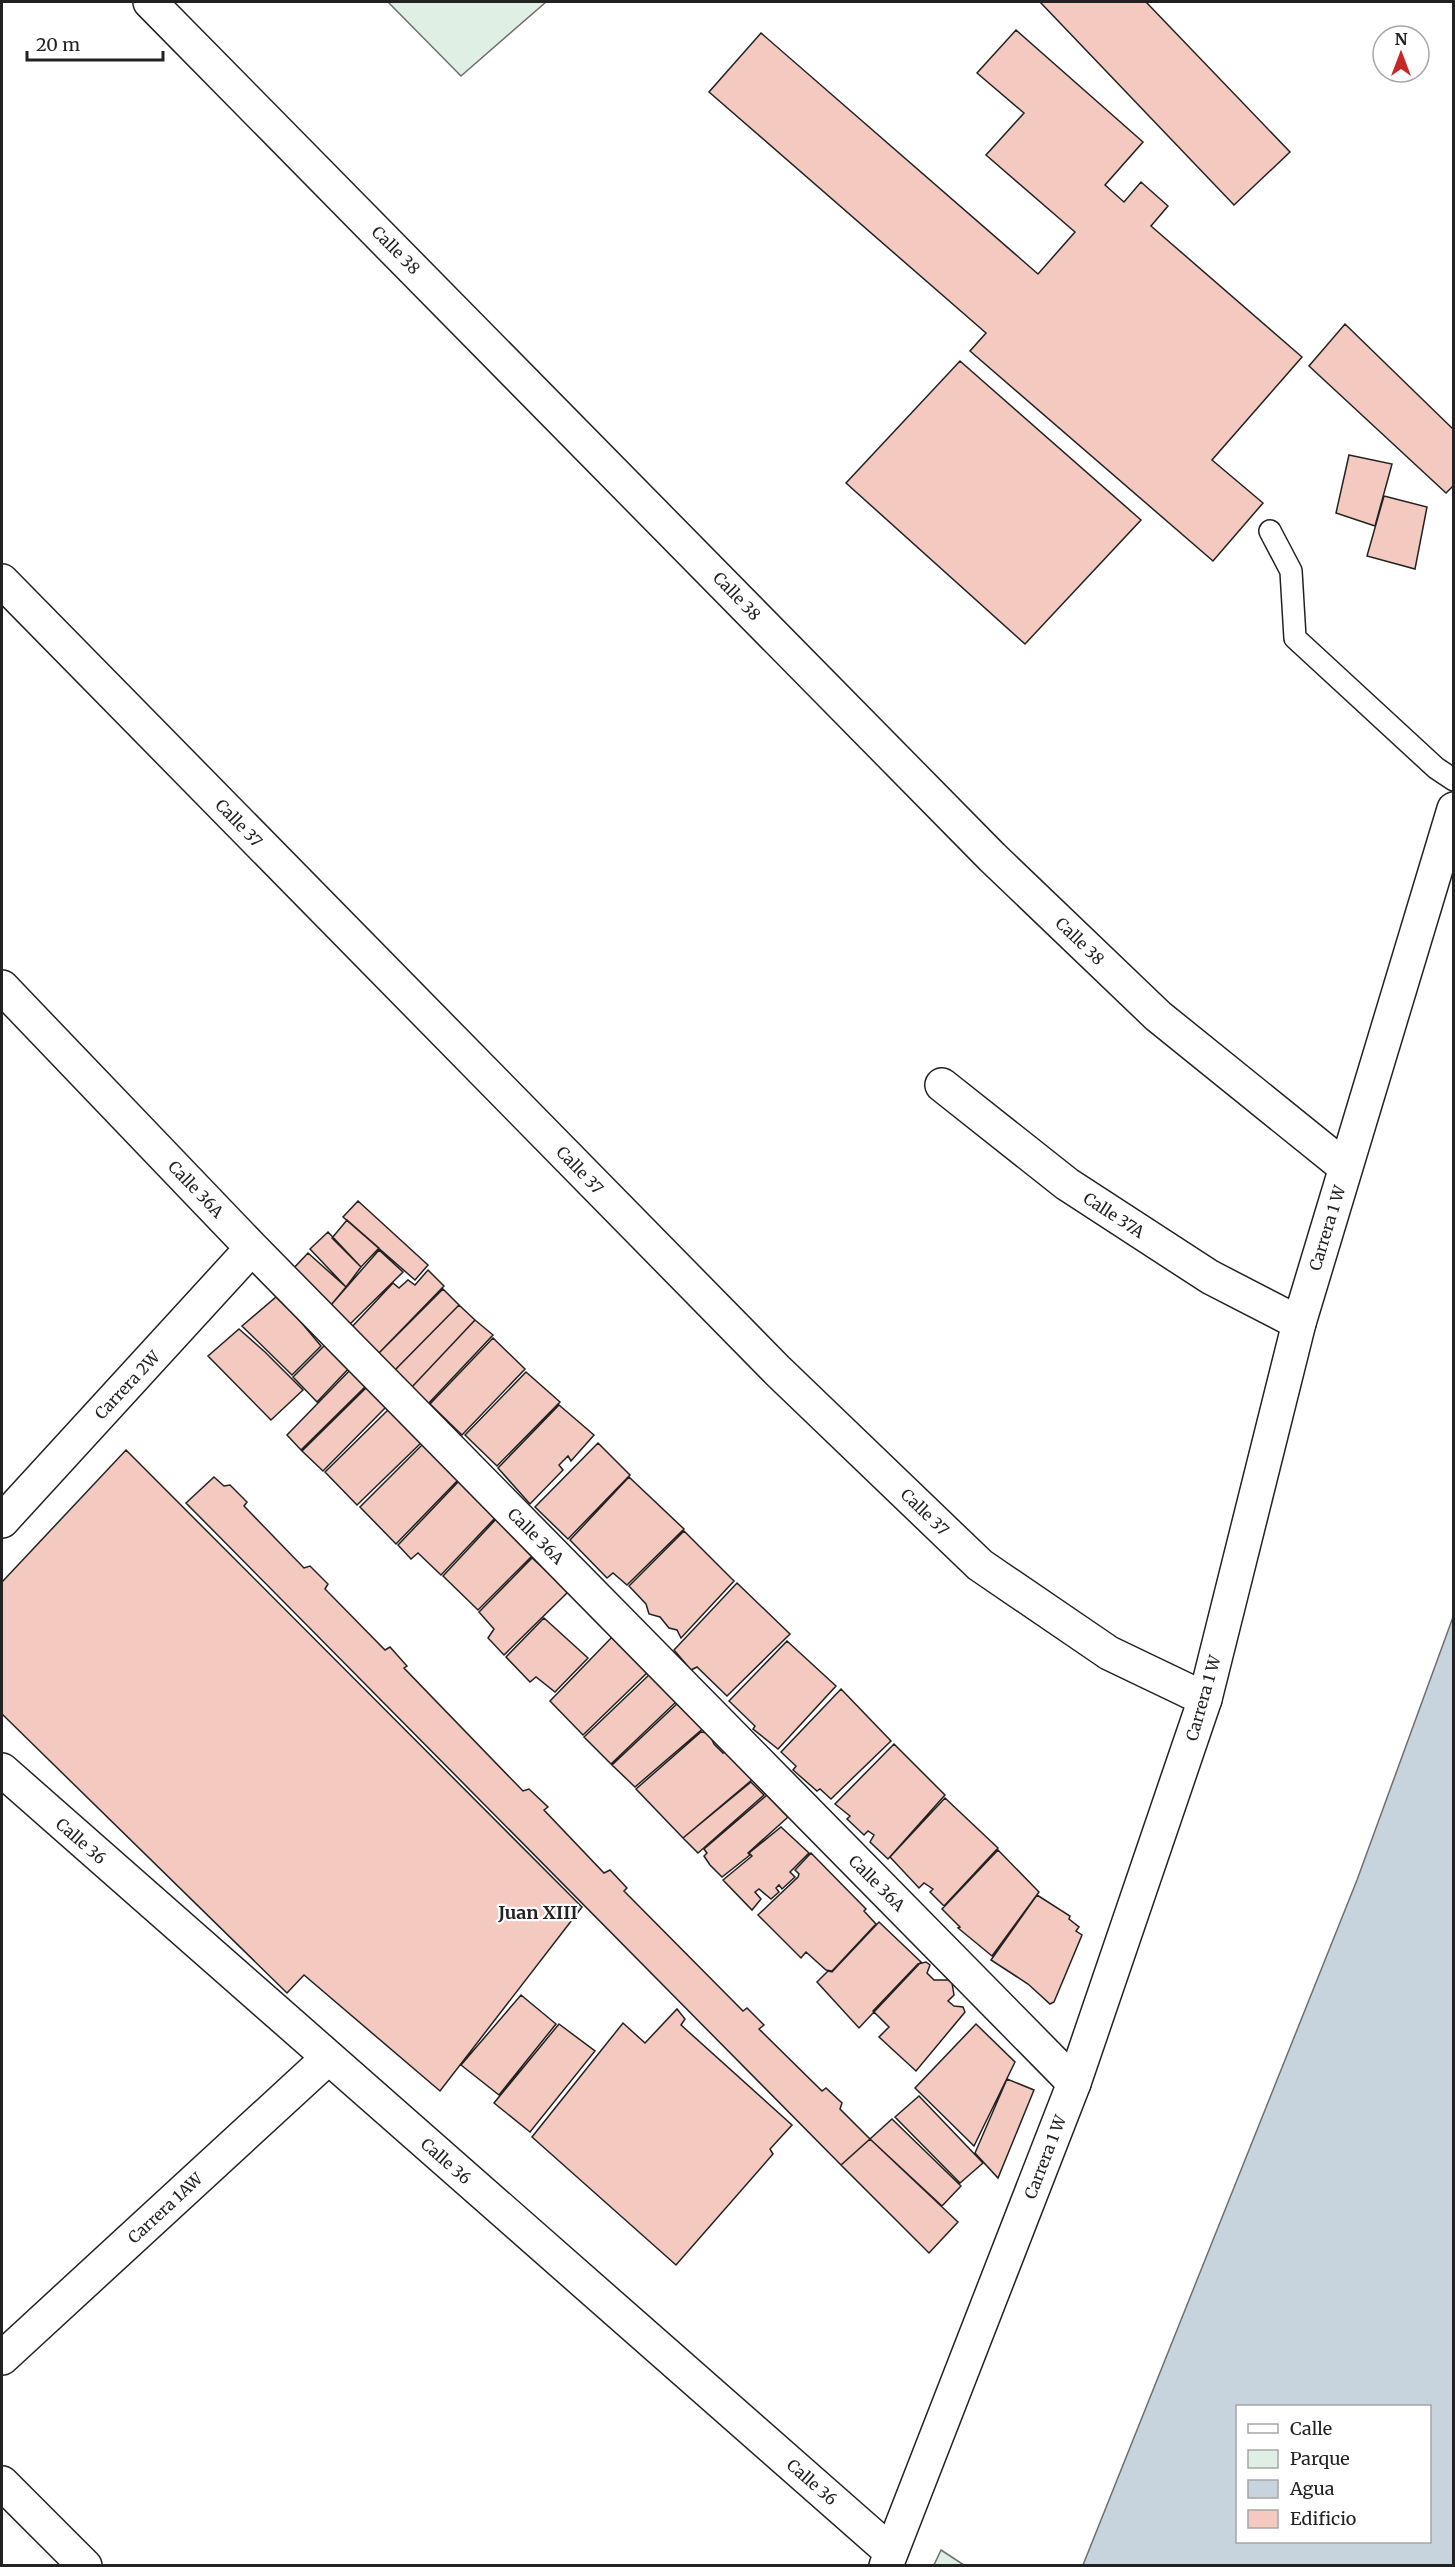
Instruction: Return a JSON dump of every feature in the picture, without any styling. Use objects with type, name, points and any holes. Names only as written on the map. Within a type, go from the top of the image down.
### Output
[{"type":"street","name":"Calle 38","points":[[150,2],[992,857],[1158,1016],[1345,1167]]},
{"type":"street","name":"Calle 37","points":[[2,581],[778,1371],[980,1565],[1109,1653],[1205,1699]]},
{"type":"street","name":"Carrera 1 W","points":[[889,2559],[1074,2083],[1205,1699],[1299,1323],[1454,808]]},
{"type":"street","name":"Calle 36A","points":[[2,987],[252,1248],[1074,2083]]},
{"type":"street","name":"Calle 37A","points":[[942,1085],[1067,1184],[1210,1277],[1299,1323]]},
{"type":"street","name":"Carrera 2W","points":[[2,1521],[252,1248]]},
{"type":"street","name":"Calle 36","points":[[2,1770],[889,2559]]},
{"type":"street","name":"Carrera 1AW","points":[[2,2358],[328,2058]]},
{"type":"street","points":[[2,2483],[85,2565]]},
{"type":"lane","points":[[1270,531],[1291,571],[1295,638],[1436,768],[1454,780]]},
{"type":"green space","points":[[388,2],[546,2],[461,76]]},
{"type":"green space","points":[[941,2550],[964,2565],[934,2565]]},
{"type":"water","points":[[1453,1617],[1453,2565],[1083,2565],[1357,1880]]},
{"type":"building","points":[[1040,2],[1146,2],[1290,152],[1234,205]]},
{"type":"building","points":[[1016,30],[1143,142],[1105,185],[1124,202],[1141,182],[1168,206],[1151,226],[1302,357],[1212,460],[1263,503],[1213,561],[970,351],[986,333],[709,92],[761,33],[1038,274],[1075,232],[986,155],[1024,113],[977,73]]},
{"type":"building","points":[[1345,324],[1454,430],[1454,485],[1446,493],[1309,366]]},
{"type":"building","points":[[960,361],[1141,520],[1025,644],[846,483]]},
{"type":"building","points":[[1349,455],[1392,464],[1375,526],[1336,513]]},
{"type":"building","points":[[1384,496],[1427,507],[1415,569],[1367,556]]},
{"type":"building","points":[[358,1201],[428,1265],[415,1280],[343,1217]]},
{"type":"building","points":[[347,1220],[379,1248],[361,1267],[332,1238]]},
{"type":"building","points":[[328,1232],[361,1267],[346,1287],[310,1249]]},
{"type":"building","points":[[379,1250],[403,1272],[349,1325],[331,1305]]},
{"type":"building","points":[[308,1253],[346,1287],[331,1305],[291,1271]]},
{"type":"building","points":[[428,1270],[444,1286],[378,1354],[350,1329],[393,1283],[399,1288],[408,1280],[415,1285]]},
{"type":"building","points":[[443,1289],[459,1305],[393,1372],[378,1354]]},
{"type":"building","points":[[276,1297],[295,1315],[321,1346],[292,1375],[242,1326]]},
{"type":"building","points":[[459,1305],[475,1320],[411,1388],[393,1372]]},
{"type":"building","points":[[475,1320],[493,1335],[427,1405],[411,1388]]},
{"type":"building","points":[[239,1329],[303,1390],[271,1420],[208,1356]]},
{"type":"building","points":[[493,1338],[525,1369],[462,1435],[430,1404]]},
{"type":"building","points":[[326,1344],[351,1366],[317,1402],[293,1377]]},
{"type":"building","points":[[353,1367],[369,1383],[301,1450],[287,1435]]},
{"type":"building","points":[[526,1372],[560,1402],[497,1466],[465,1435]]},
{"type":"building","points":[[368,1386],[387,1406],[323,1471],[302,1451]]},
{"type":"building","points":[[559,1405],[594,1435],[571,1461],[568,1456],[559,1465],[563,1470],[530,1504],[498,1468]]},
{"type":"building","points":[[390,1408],[423,1441],[357,1505],[325,1472]]},
{"type":"building","points":[[598,1443],[630,1475],[568,1539],[535,1507]]},
{"type":"building","points":[[423,1444],[458,1480],[396,1544],[360,1507]]},
{"type":"building","points":[[126,1450],[582,1907],[440,2091],[304,1975],[287,1993],[2,1714],[2,1582]]},
{"type":"building","points":[[214,1477],[224,1486],[230,1485],[247,1502],[244,1506],[304,1568],[310,1566],[328,1584],[325,1589],[385,1650],[390,1647],[407,1666],[404,1668],[523,1791],[529,1789],[548,1807],[544,1810],[604,1873],[610,1870],[627,1888],[624,1891],[743,2011],[747,2008],[764,2025],[759,2029],[822,2091],[826,2088],[842,2103],[840,2109],[870,2139],[841,2165],[186,1503]]},
{"type":"building","points":[[629,1477],[684,1529],[627,1585],[613,1573],[607,1578],[570,1540]]},
{"type":"building","points":[[460,1480],[496,1517],[441,1575],[418,1553],[411,1559],[398,1545]]},
{"type":"building","points":[[498,1517],[535,1553],[478,1610],[443,1576]]},
{"type":"building","points":[[684,1531],[734,1581],[681,1638],[677,1630],[669,1628],[660,1617],[649,1614],[646,1604],[629,1586]]},
{"type":"building","points":[[532,1558],[569,1591],[504,1655],[488,1638],[494,1629],[479,1612]]},
{"type":"building","points":[[737,1583],[790,1634],[727,1696],[697,1667],[691,1670],[674,1650]]},
{"type":"building","points":[[544,1618],[588,1658],[555,1692],[536,1677],[530,1682],[506,1657]]},
{"type":"building","points":[[614,1635],[650,1670],[583,1735],[550,1701]]},
{"type":"building","points":[[787,1641],[836,1686],[778,1749],[753,1729],[755,1726],[729,1701]]},
{"type":"building","points":[[651,1673],[678,1700],[611,1764],[584,1737]]},
{"type":"building","points":[[841,1689],[891,1741],[831,1799],[820,1789],[817,1791],[793,1770],[796,1766],[781,1752]]},
{"type":"building","points":[[680,1701],[706,1726],[635,1787],[612,1765]]},
{"type":"building","points":[[701,1732],[709,1733],[714,1744],[723,1753],[728,1750],[753,1779],[683,1838],[636,1789]]},
{"type":"building","points":[[894,1744],[945,1795],[888,1859],[870,1842],[874,1835],[868,1831],[864,1835],[847,1819],[850,1816],[835,1804]]},
{"type":"building","points":[[751,1782],[764,1795],[698,1853],[683,1838]]},
{"type":"building","points":[[767,1795],[788,1817],[748,1853],[750,1855],[722,1877],[704,1856],[707,1853],[704,1849]]},
{"type":"building","points":[[945,1798],[998,1848],[944,1906],[930,1892],[933,1889],[924,1883],[919,1888],[890,1857]]},
{"type":"building","points":[[781,1827],[809,1853],[790,1872],[795,1877],[782,1889],[779,1885],[776,1888],[779,1892],[771,1899],[759,1889],[755,1892],[761,1899],[752,1910],[723,1880],[752,1856],[749,1853]]},
{"type":"building","points":[[998,1850],[1039,1892],[992,1956],[958,1928],[960,1927],[942,1909]]},
{"type":"building","points":[[811,1853],[866,1909],[864,1911],[876,1924],[832,1971],[826,1970],[806,1952],[801,1958],[758,1915],[798,1877],[799,1874],[795,1870]]},
{"type":"building","points":[[1037,1895],[1070,1916],[1069,1919],[1079,1927],[1076,1931],[1082,1935],[1054,2002],[1050,2004],[1028,1984],[991,1960]]},
{"type":"building","points":[[879,1922],[921,1962],[859,2028],[817,1982],[828,1971],[832,1972]]},
{"type":"building","points":[[926,1962],[930,1965],[927,1973],[934,1980],[948,1980],[952,1983],[954,1995],[948,2001],[954,2006],[963,2007],[965,2012],[916,2071],[879,2037],[889,2027],[873,2011],[918,1964]]},
{"type":"building","points":[[521,1995],[556,2024],[499,2095],[461,2065]]},
{"type":"building","points":[[677,2009],[685,2019],[681,2025],[792,2125],[770,2149],[773,2154],[676,2265],[532,2137],[623,2023],[645,2043]]},
{"type":"building","points":[[559,2024],[595,2051],[530,2132],[494,2103]]},
{"type":"building","points":[[976,2024],[1015,2062],[974,2146],[915,2088]]},
{"type":"building","points":[[1007,2079],[1034,2090],[998,2178],[975,2153]]},
{"type":"building","points":[[919,2096],[983,2163],[960,2183],[895,2117]]},
{"type":"building","points":[[892,2119],[961,2186],[942,2206],[870,2139]]},
{"type":"building","points":[[870,2139],[958,2222],[929,2253],[841,2165]]},
{"type":"district","name":"Juan XIII","points":[[538,1912]]}]
